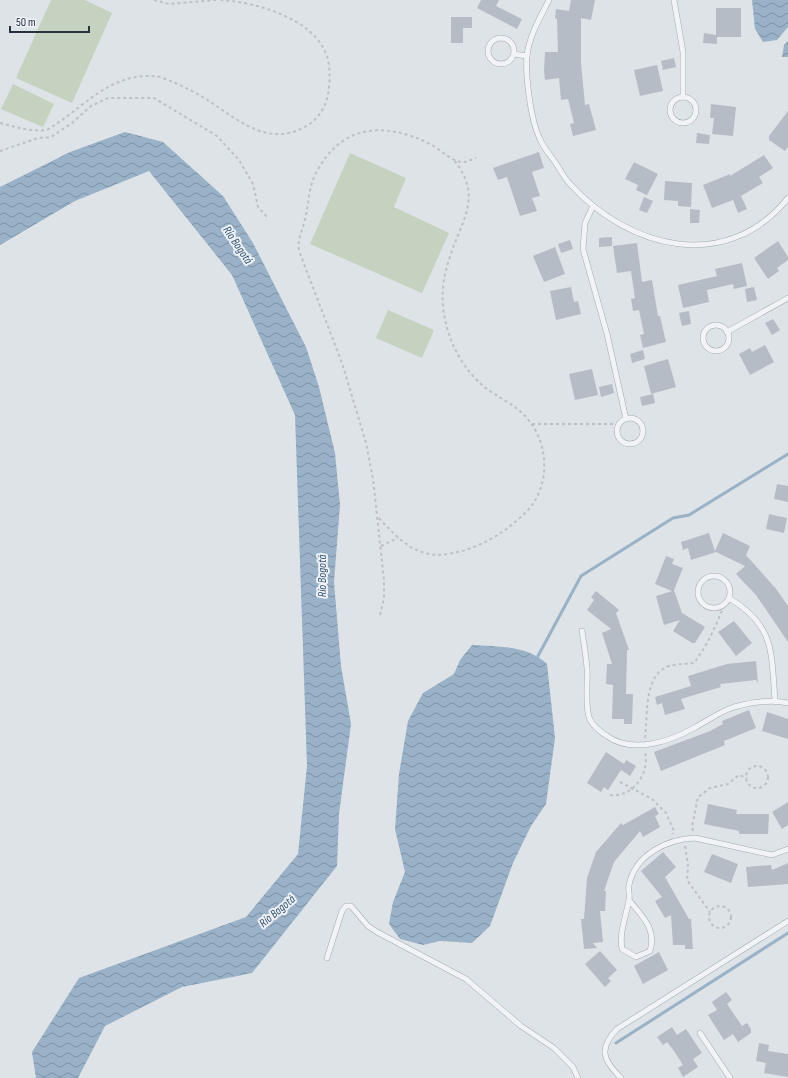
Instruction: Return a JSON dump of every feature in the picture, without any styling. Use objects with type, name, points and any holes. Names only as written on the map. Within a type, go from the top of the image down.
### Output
[{"type":"lane","points":[[549,0],[530,40],[527,56],[528,94],[539,139],[569,184],[593,206],[621,225],[649,237],[672,244],[695,245],[716,244],[737,238],[759,227],[778,211],[788,198]]},
{"type":"lane","points":[[674,0],[683,52],[683,97]]},
{"type":"lane","points":[[502,38],[510,41],[514,49],[514,54],[510,61],[498,64],[494,63],[489,56],[488,48],[493,41],[502,38]]},
{"type":"lane","points":[[514,54],[527,56]]},
{"type":"lane","points":[[683,97],[692,100],[696,108],[694,117],[684,123],[676,122],[669,111],[671,103],[683,97]]},
{"type":"lane","points":[[593,206],[585,224],[583,250],[607,334],[626,419]]},
{"type":"lane","points":[[727,332],[788,298]]},
{"type":"lane","points":[[712,326],[721,326],[727,332],[729,341],[724,348],[713,351],[706,347],[703,335],[708,328],[712,326]]},
{"type":"lane","points":[[626,419],[636,419],[642,425],[644,434],[639,441],[632,445],[620,440],[617,432],[619,424],[626,419]]},
{"type":"lane","points":[[712,576],[722,577],[729,584],[729,598],[720,608],[710,608],[702,602],[698,593],[700,584],[703,580],[712,576]]},
{"type":"lane","points":[[729,598],[747,608],[761,624],[768,640],[775,700]]},
{"type":"lane","points":[[582,632],[587,668],[589,717],[600,732],[611,739],[626,745],[644,745],[664,741],[686,732],[714,715],[733,707],[753,702],[775,700],[788,703]]},
{"type":"lane","points":[[629,900],[650,927],[654,940],[650,951],[636,957],[622,949],[620,940],[629,900],[629,885],[635,869],[645,856],[671,842],[695,838],[772,855],[788,849]]},
{"type":"lane","points":[[327,958],[342,911],[346,906],[351,906],[368,926],[377,932],[466,979],[515,1021],[554,1048],[573,1067],[578,1078]]},
{"type":"lane","points":[[621,1078],[608,1066],[604,1056],[605,1046],[616,1028],[788,921]]},
{"type":"lane","points":[[700,1033],[730,1078]]},
{"type":"path","points":[[154,0],[169,4],[216,0]]},
{"type":"path","points":[[0,123],[23,130],[47,130],[114,82],[128,78],[154,76],[189,89],[251,129],[270,133],[286,134],[300,130],[315,121],[323,110],[329,94],[330,76],[328,58],[313,36],[293,21],[254,4],[220,0]]},
{"type":"path","points":[[0,151],[38,138],[51,137],[72,123],[91,106],[108,98],[154,98],[217,136],[239,160],[253,184],[258,207],[267,217]]},
{"type":"path","points":[[380,615],[384,591],[381,546],[370,459],[361,424],[328,327],[301,259],[298,245],[299,238],[306,218],[310,188],[316,172],[332,151],[350,137],[374,130],[396,131],[431,144],[453,158],[463,162],[476,158]]},
{"type":"path","points":[[378,518],[398,538],[416,551],[440,555],[454,553],[482,544],[509,528],[531,506],[543,482],[545,461],[543,448],[532,424],[517,409],[493,394],[475,379],[456,352],[448,329],[444,308],[444,278],[451,252],[464,224],[469,201],[465,174],[453,158]]},
{"type":"path","points":[[532,424],[619,424]]},
{"type":"path","points":[[381,546],[398,538]]},
{"type":"path","points":[[610,795],[619,796],[633,788],[645,772],[646,757],[644,745],[648,717],[648,692],[657,674],[669,666],[694,663],[703,651],[717,624],[724,605]]},
{"type":"path","points":[[695,838],[692,827],[698,797],[710,788],[728,784],[739,775],[747,778],[750,784],[756,788],[763,786],[768,777],[766,771],[758,766],[751,768],[747,778]]},
{"type":"path","points":[[620,782],[652,799],[666,813],[674,832],[671,842]]},
{"type":"path","points":[[683,839],[688,864],[686,880],[710,912],[710,920],[714,926],[722,928],[730,922],[731,915],[726,907],[716,907],[710,912]]},
{"type":"green space","points":[[51,0],[85,0],[112,13],[72,103],[16,78]]},
{"type":"green space","points":[[13,84],[54,104],[43,127],[1,109]]},
{"type":"green space","points":[[350,153],[406,178],[394,207],[449,233],[422,293],[310,244]]},
{"type":"green space","points":[[388,310],[434,330],[422,358],[376,338]]},
{"type":"water","points":[[752,0],[788,0],[788,27],[777,40],[763,42],[755,29]]},
{"type":"water","points":[[788,41],[788,57],[782,57],[784,45]]},
{"type":"water","name":"Río Bogotá","points":[[125,132],[163,142],[223,196],[253,243],[306,347],[319,387],[335,453],[340,505],[334,582],[341,666],[351,724],[339,814],[337,866],[252,973],[182,987],[105,1026],[78,1078],[36,1078],[32,1052],[79,978],[246,917],[298,854],[307,766],[295,415],[232,275],[149,171],[75,201],[0,245],[0,187],[70,152]]},
{"type":"water","points":[[472,645],[521,650],[530,653],[547,664],[555,738],[546,804],[531,826],[513,863],[490,926],[472,943],[440,941],[423,945],[400,939],[389,924],[393,902],[405,872],[395,829],[399,774],[408,721],[423,693],[454,674],[460,660]]},
{"type":"building","points":[[481,0],[499,0],[496,6],[522,19],[517,29],[477,8]]},
{"type":"building","points":[[571,0],[595,0],[591,20],[581,18],[581,63],[585,105],[589,104],[596,130],[573,136],[570,124],[574,123],[568,99],[561,100],[559,78],[545,80],[544,70],[545,52],[558,52],[557,19],[555,18],[556,9],[569,11]]},
{"type":"building","points":[[716,8],[741,8],[741,37],[717,37],[717,44],[703,43],[704,33],[716,35]]},
{"type":"building","points":[[451,17],[472,17],[472,28],[463,28],[463,43],[451,43]]},
{"type":"building","points":[[674,58],[676,67],[663,70],[661,61]]},
{"type":"building","points":[[657,65],[663,91],[640,96],[634,70]]},
{"type":"building","points":[[711,104],[736,107],[733,136],[712,134],[714,118],[710,118]]},
{"type":"building","points":[[788,111],[788,147],[785,151],[769,140],[769,136]]},
{"type":"building","points":[[697,133],[710,135],[709,144],[696,143]]},
{"type":"building","points":[[539,152],[544,168],[532,172],[540,196],[532,198],[537,211],[520,216],[507,177],[498,180],[493,168]]},
{"type":"building","points":[[764,155],[773,168],[759,177],[763,183],[741,196],[747,209],[738,213],[733,200],[712,208],[703,185],[730,174],[730,176]]},
{"type":"building","points":[[634,162],[658,174],[647,195],[636,190],[638,185],[625,179]]},
{"type":"building","points":[[665,181],[692,183],[691,207],[678,206],[678,201],[664,200]]},
{"type":"building","points":[[644,197],[653,201],[647,213],[639,210]]},
{"type":"building","points":[[690,209],[700,210],[699,223],[690,223]]},
{"type":"building","points":[[612,237],[612,246],[599,247],[599,238]]},
{"type":"building","points":[[570,240],[573,249],[561,253],[558,244]]},
{"type":"building","points":[[778,241],[788,257],[788,260],[777,268],[779,271],[768,279],[754,258]]},
{"type":"building","points":[[637,243],[642,282],[652,280],[658,316],[660,316],[666,342],[643,348],[640,335],[644,334],[639,310],[633,311],[631,299],[635,298],[631,271],[617,273],[613,246]]},
{"type":"building","points":[[555,247],[565,274],[544,282],[533,256]]},
{"type":"building","points":[[742,263],[747,286],[734,289],[733,284],[707,290],[709,302],[683,308],[678,285],[717,276],[715,269]]},
{"type":"building","points":[[571,287],[574,302],[578,301],[581,314],[556,320],[550,291]]},
{"type":"building","points":[[754,287],[757,300],[747,302],[745,289]]},
{"type":"building","points":[[689,311],[691,324],[682,326],[679,313]]},
{"type":"building","points":[[773,319],[780,330],[772,335],[765,323]]},
{"type":"building","points":[[765,345],[774,362],[750,375],[739,354],[750,348],[752,352]]},
{"type":"building","points":[[643,350],[645,359],[632,363],[630,354]]},
{"type":"building","points":[[668,359],[676,387],[651,394],[644,366]]},
{"type":"building","points":[[592,369],[598,395],[575,400],[569,374]]},
{"type":"building","points":[[612,384],[614,393],[601,397],[599,387]]},
{"type":"building","points":[[653,394],[655,403],[642,406],[640,397]]},
{"type":"building","points":[[777,484],[788,486],[788,502],[774,499]]},
{"type":"building","points":[[769,514],[787,518],[784,533],[766,529]]},
{"type":"building","points":[[709,533],[715,551],[723,533],[750,546],[746,555],[777,590],[788,606],[788,642],[756,595],[736,574],[745,566],[716,552],[691,560],[688,548],[683,550],[681,542]]},
{"type":"building","points":[[666,556],[674,559],[672,564],[683,568],[674,590],[682,613],[705,627],[695,643],[692,643],[673,631],[680,620],[664,625],[656,596],[672,591],[655,584]]},
{"type":"building","points":[[596,591],[619,610],[616,613],[629,650],[627,650],[626,694],[633,694],[632,724],[624,724],[624,719],[612,719],[613,685],[606,684],[607,664],[612,664],[602,633],[611,629],[587,610],[594,600],[591,597]]},
{"type":"building","points":[[734,621],[752,643],[736,656],[718,632]]},
{"type":"building","points":[[756,661],[758,683],[756,680],[720,684],[721,687],[681,699],[685,709],[665,715],[662,703],[657,705],[655,697],[691,686],[688,676],[727,664]]},
{"type":"building","points":[[749,710],[756,728],[724,741],[725,745],[661,771],[654,752],[710,731],[723,724],[722,721]]},
{"type":"building","points":[[767,712],[788,719],[788,739],[762,731]]},
{"type":"building","points":[[606,752],[624,764],[626,760],[636,766],[630,776],[621,770],[608,790],[604,787],[601,792],[587,783]]},
{"type":"building","points":[[788,802],[788,825],[782,829],[772,812]]},
{"type":"building","points":[[708,804],[737,810],[736,814],[769,814],[768,834],[739,834],[739,831],[704,824]]},
{"type":"building","points":[[655,807],[659,814],[655,816],[660,827],[643,837],[640,831],[614,862],[604,891],[606,891],[605,911],[600,911],[603,942],[593,943],[597,948],[584,949],[581,919],[584,919],[587,878],[596,852],[621,823],[623,825]]},
{"type":"building","points":[[663,852],[676,867],[665,877],[689,919],[691,919],[693,949],[685,949],[685,945],[673,945],[671,915],[665,918],[655,901],[662,897],[641,871]]},
{"type":"building","points":[[712,854],[738,864],[731,883],[704,872]]},
{"type":"building","points":[[788,863],[788,884],[748,887],[746,867],[771,865],[772,870]]},
{"type":"building","points":[[600,951],[617,970],[608,978],[611,981],[605,987],[585,964]]},
{"type":"building","points":[[659,952],[668,970],[643,984],[634,966]]},
{"type":"building","points":[[726,992],[732,1000],[727,1004],[742,1026],[747,1023],[751,1029],[751,1033],[738,1042],[733,1034],[724,1040],[708,1015],[717,1010],[712,1002]]},
{"type":"building","points":[[672,1027],[677,1035],[686,1029],[702,1053],[693,1059],[698,1067],[683,1077],[678,1068],[683,1065],[674,1051],[667,1042],[663,1045],[657,1037]]},
{"type":"building","points":[[759,1043],[769,1045],[768,1051],[788,1054],[788,1077],[764,1073],[766,1063],[756,1061]]},
{"type":"waterway","points":[[538,656],[581,576],[673,518],[689,515],[788,454]]},
{"type":"waterway","points":[[616,1043],[788,933]]}]
